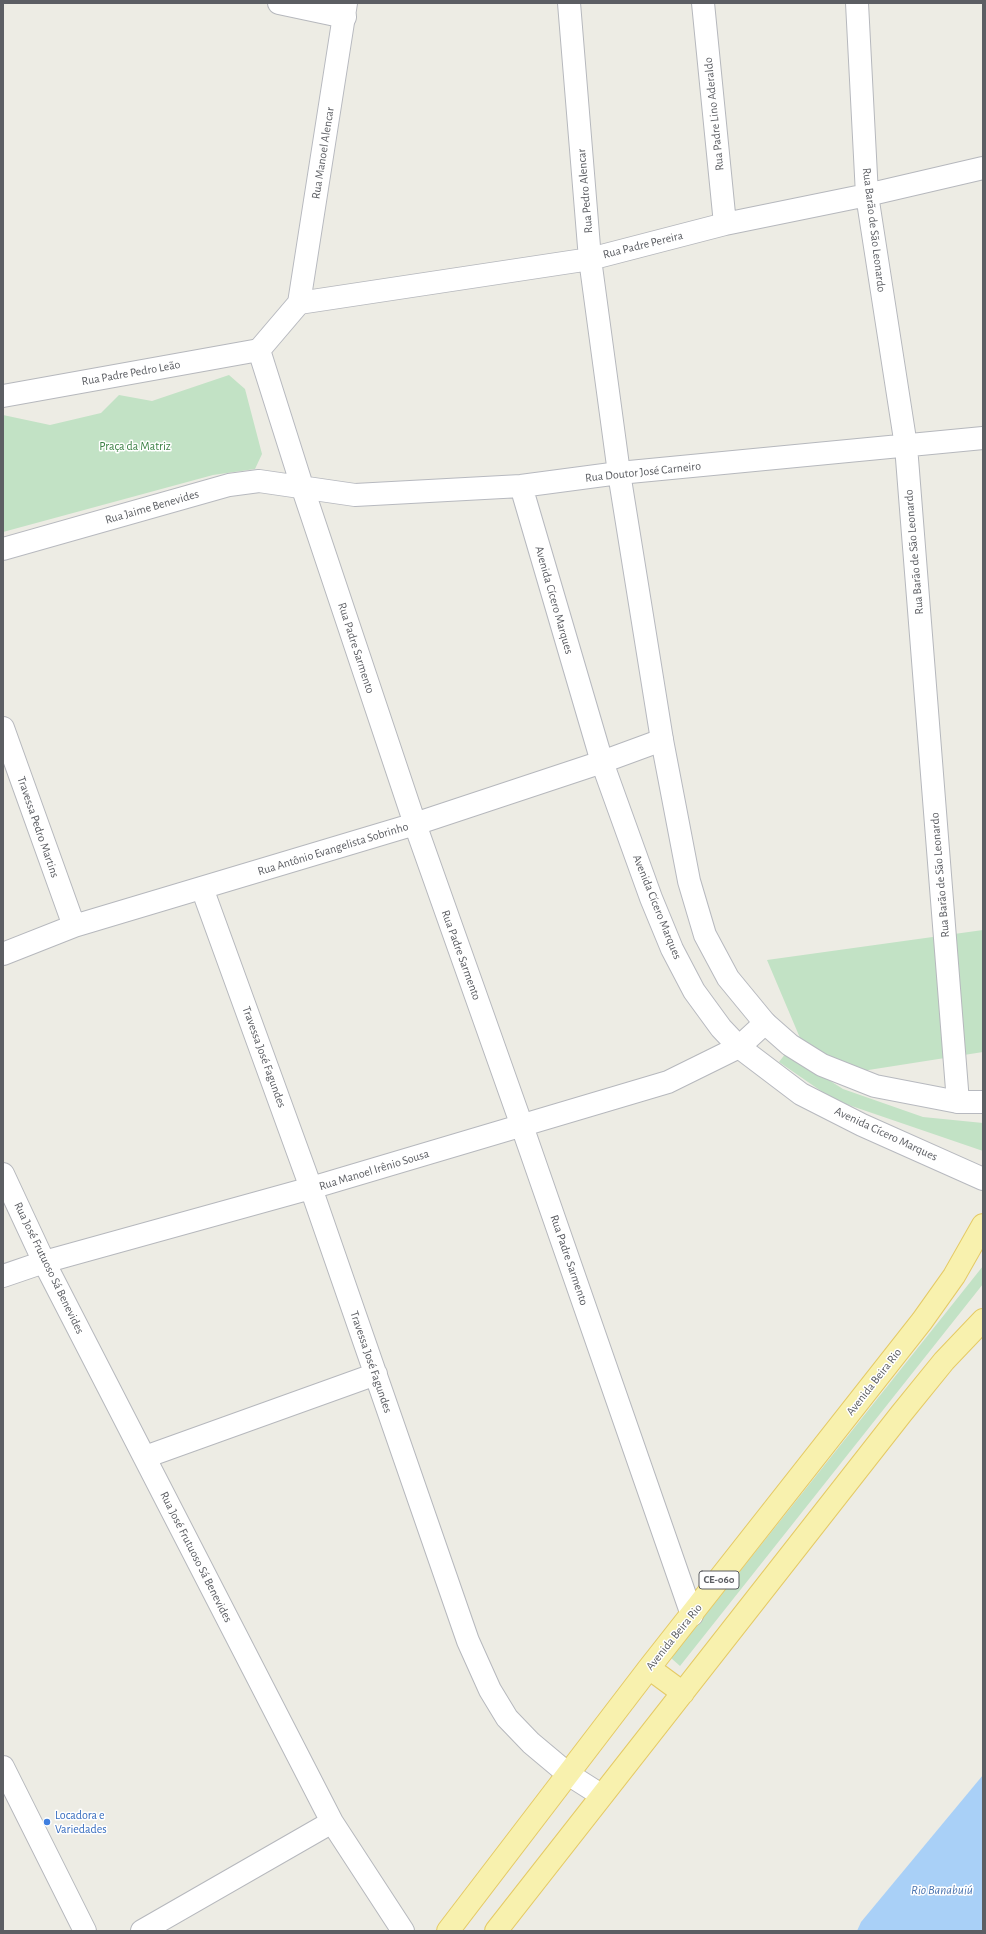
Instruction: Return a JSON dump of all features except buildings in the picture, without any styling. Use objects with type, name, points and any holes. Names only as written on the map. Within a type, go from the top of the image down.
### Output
[{"type":"main road","name":"Avenida Beira Rio","points":[[448,1931],[649,1668],[922,1321],[954,1276],[983,1225]]},
{"type":"main road","points":[[496,1931],[601,1795],[683,1693],[901,1414],[944,1361],[983,1320]]},
{"type":"main road","points":[[649,1668],[683,1693]]},
{"type":"street","points":[[279,3],[345,10]]},
{"type":"street","name":"Rua Pedro Alencar","points":[[569,3],[590,259],[619,473]]},
{"type":"street","name":"Rua Padre Lino Aderaldo","points":[[703,3],[725,224]]},
{"type":"street","name":"Rua Barão de São Leonardo","points":[[857,3],[867,195],[906,446],[958,1102]]},
{"type":"street","name":"Rua Manoel Alencar","points":[[299,303],[345,10]]},
{"type":"street","name":"Rua Padre Pereira","points":[[299,303],[590,259],[725,224],[867,195],[983,168]]},
{"type":"street","points":[[259,350],[299,303]]},
{"type":"street","name":"Rua Padre Pedro Leão","points":[[3,396],[259,350]]},
{"type":"street","name":"Rua Padre Sarmento","points":[[259,350],[302,486],[415,824],[692,1615]]},
{"type":"street","name":"Rua Doutor José Carneiro","points":[[302,486],[324,492],[355,495],[521,486],[619,473],[983,438]]},
{"type":"street","points":[[619,473],[662,740],[689,881],[705,935],[728,978],[765,1023],[790,1045],[822,1065],[875,1086],[958,1102],[983,1102]]},
{"type":"street","name":"Rua Jaime Benevides","points":[[3,549],[229,485],[259,481],[302,486]]},
{"type":"street","name":"Avenida Cícero Marques","points":[[521,486],[602,762],[651,898],[672,949],[694,990],[721,1028],[739,1047],[802,1094],[862,1125],[983,1179]]},
{"type":"street","name":"Travessa Pedro Martins","points":[[3,728],[10,768],[74,926]]},
{"type":"street","name":"Rua Antônio Evangelista Sobrinho","points":[[3,954],[74,926],[415,824],[602,762],[662,740]]},
{"type":"street","name":"Travessa José Fagundes","points":[[202,888],[311,1188],[468,1641],[490,1690],[507,1718],[531,1743],[568,1774],[601,1795]]},
{"type":"street","name":"Rua Manoel Irênio Sousa","points":[[3,1276],[44,1262],[311,1188],[668,1082],[739,1047],[765,1023]]},
{"type":"street","name":"Rua José Frutuoso Sá Benevides","points":[[3,1174],[44,1262],[332,1822],[403,1931]]},
{"type":"street","points":[[145,1457],[376,1374]]},
{"type":"street","points":[[3,1767],[85,1931]]},
{"type":"street","points":[[142,1931],[332,1822]]},
{"type":"green space","name":"Praça da Matriz","points":[[229,375],[245,389],[262,454],[255,469],[213,475],[3,532],[3,415],[50,425],[101,413],[119,395],[152,401]]},
{"type":"green space","points":[[983,930],[983,1052],[824,1077],[843,1089],[923,1117],[983,1123],[983,1151],[834,1100],[779,1062],[786,1053],[814,1071],[767,960]]},
{"type":"green space","points":[[983,1266],[983,1284],[680,1666],[671,1658]]},
{"type":"water","name":"Rio Banabuiú","points":[[983,1775],[983,1931],[857,1931],[861,1922]]},
{"type":"place","name":"Locadora e Variedades","points":[[47,1822]]}]
